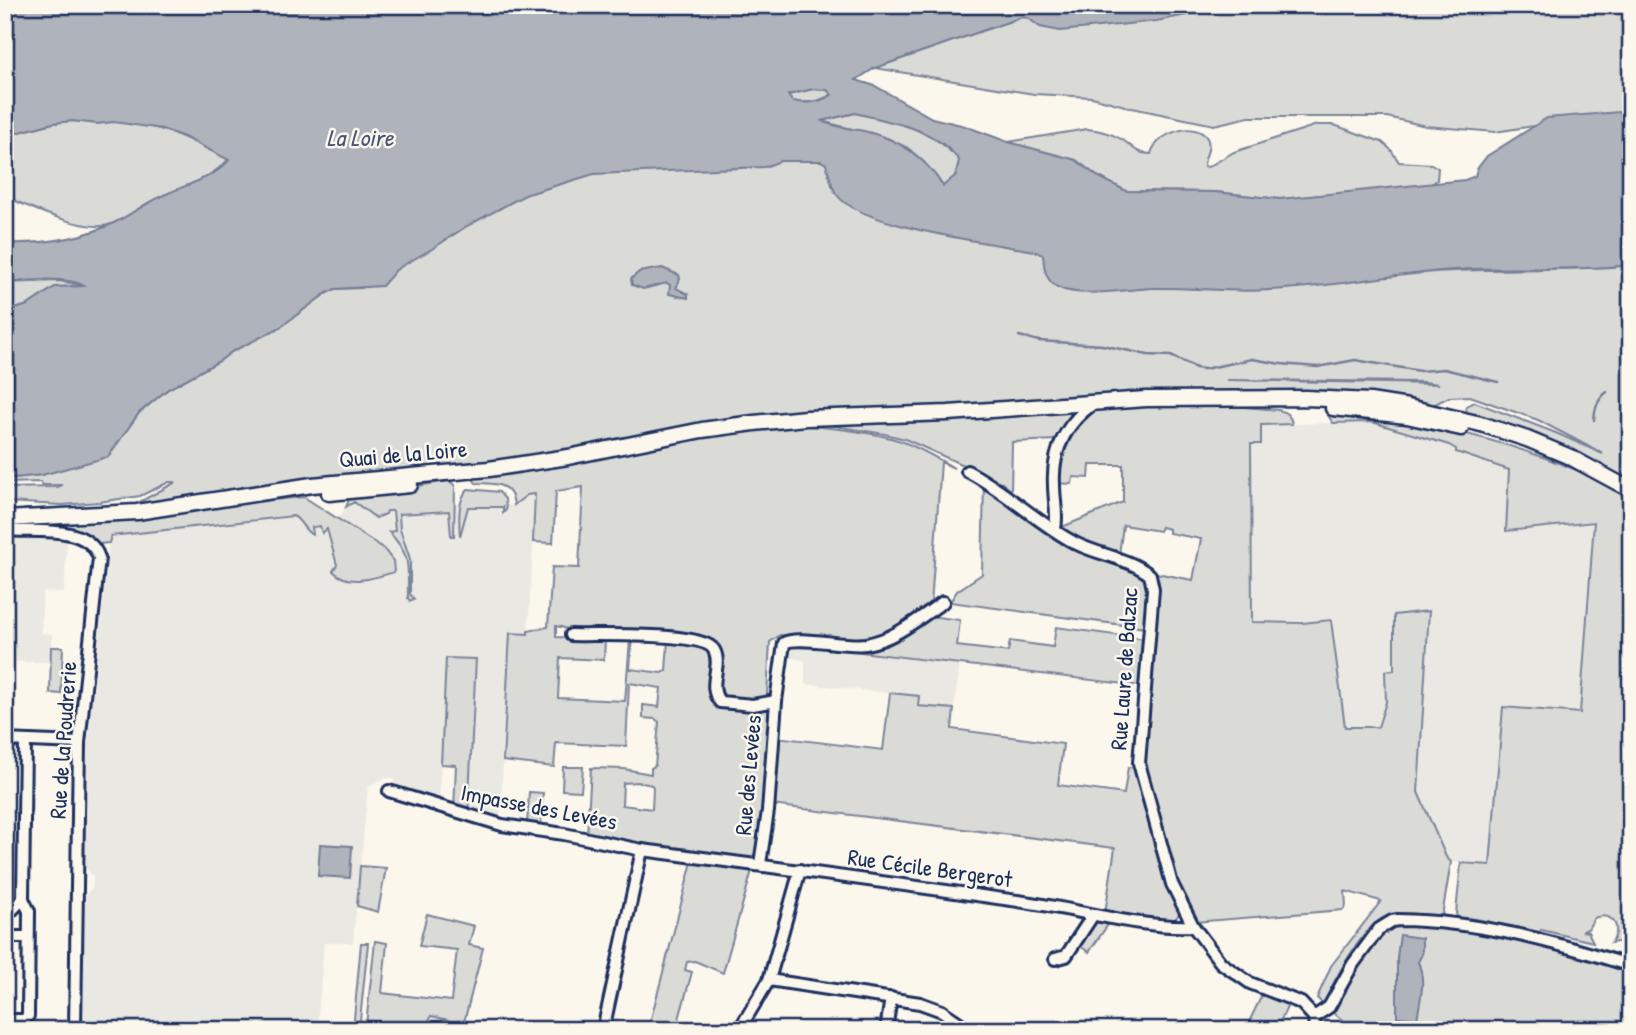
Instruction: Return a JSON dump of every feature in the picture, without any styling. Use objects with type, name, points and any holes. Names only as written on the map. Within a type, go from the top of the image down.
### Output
[{"type":"main road","name":"Quai de la Loire","points":[[5,519],[137,512],[312,485],[489,469],[568,457],[702,429],[754,423],[806,418],[948,414],[1096,402],[1230,400],[1407,416],[1525,447],[1627,488]]},
{"type":"street","points":[[1055,530],[1054,472],[1058,448],[1064,434],[1083,412],[1096,402]]},
{"type":"street","name":"Rue Laure de Balzac","points":[[967,471],[1082,547],[1140,568],[1150,575],[1153,589],[1139,763],[1168,875],[1193,926],[1213,955],[1229,970],[1250,983],[1301,1003],[1314,1017]]},
{"type":"street","name":"Rue de la Poudrerie","points":[[5,530],[72,534],[89,542],[98,554],[79,743],[75,1030]]},
{"type":"street","name":"Rue des Levées","points":[[642,850],[761,864],[768,811],[776,701],[782,649],[786,641],[800,639],[847,646],[872,643],[897,633],[943,602]]},
{"type":"street","points":[[571,635],[700,640],[711,646],[715,652],[714,692],[720,702],[753,705],[776,701]]},
{"type":"street","points":[[5,740],[79,743]]},
{"type":"street","points":[[5,1020],[25,1020],[28,1016],[29,911],[23,899],[25,741]]},
{"type":"street","name":"Impasse des Levées","points":[[389,791],[502,825],[642,850]]},
{"type":"street","points":[[603,1030],[642,850]]},
{"type":"street","name":"Rue Cécile Bergerot","points":[[761,864],[1093,915],[1193,926]]},
{"type":"street","points":[[739,1030],[769,981],[800,870]]},
{"type":"street","points":[[5,917],[23,899]]},
{"type":"street","points":[[1055,959],[1066,956],[1093,915]]},
{"type":"street","points":[[1315,1030],[1314,1017],[1329,1007],[1353,964],[1379,929],[1398,920],[1469,926],[1507,933],[1566,945],[1631,966]]},
{"type":"street","points":[[5,937],[28,937]]},
{"type":"street","points":[[769,981],[891,998],[935,1008],[970,1030]]},
{"type":"street","points":[[886,1030],[891,998]]},
{"type":"shaded area","points":[[1079,5],[1631,5],[1631,116],[1597,116],[1495,132],[1426,126],[1387,117],[1249,117],[1214,125],[1092,97],[1034,94],[875,68],[1022,17]]},
{"type":"shaded area","points":[[813,89],[827,90],[832,94],[808,102],[792,101],[788,95]]},
{"type":"shaded area","points":[[728,108],[781,112],[876,143],[925,163],[908,148],[887,138],[821,121],[855,113],[906,124],[940,142],[960,160],[955,176],[1091,233],[1175,257],[1419,273],[1631,265],[1631,485],[1560,449],[1467,415],[1466,406],[1475,402],[1603,454],[1538,420],[1470,396],[1449,397],[1431,406],[1337,397],[1167,395],[792,416],[657,434],[530,459],[324,480],[122,510],[18,512],[26,509],[69,510],[136,504],[176,482],[169,482],[140,496],[99,502],[62,505],[5,502],[5,488],[62,485],[42,485],[41,482],[5,483],[5,479],[42,475],[108,456],[139,413],[168,389],[279,328],[325,294],[335,289],[362,288],[440,236],[465,212],[683,115]],"holes":[[[1226,380],[1424,382],[1439,384]]]},
{"type":"shaded area","points":[[53,123],[131,123],[161,129],[229,159],[190,185],[157,198],[112,224],[101,226],[58,218],[5,196],[5,136]]},
{"type":"shaded area","points":[[1317,125],[1334,125],[1382,142],[1399,162],[1431,164],[1438,168],[1437,180],[1430,185],[1280,199],[1215,192],[1126,191],[1097,176],[1075,160],[1008,142],[1087,129],[1113,135],[1137,151],[1151,154],[1154,147],[1167,135],[1185,129],[1194,130],[1207,138],[1204,166],[1208,167],[1234,152]]},
{"type":"shaded area","points":[[59,281],[85,286],[55,287],[28,305],[5,312],[5,283]]},
{"type":"shaded area","points":[[1209,404],[1279,410],[1291,419],[1292,424],[1261,425],[1261,444],[1251,444],[1252,622],[1302,623],[1331,620],[1345,727],[1378,727],[1386,702],[1385,671],[1394,670],[1394,615],[1429,611],[1418,792],[1446,857],[1451,862],[1442,916],[1400,913],[1387,916],[1378,922],[1359,942],[1324,1005],[1317,998],[1331,966],[1381,901],[1345,891],[1346,906],[1343,910],[1194,922],[1177,891],[1141,771],[1156,573],[1193,580],[1201,539],[1169,533],[1169,529],[1161,527],[1159,531],[1123,525],[1119,555],[1080,542],[1062,527],[1123,502],[1123,465],[1090,465],[1089,478],[1073,477],[1072,484],[1056,483],[1064,441],[1093,407]]},
{"type":"shaded area","points":[[1079,407],[1082,412],[1056,440],[1012,442],[1011,491],[1001,482],[905,439],[822,424]]},
{"type":"shaded area","points":[[1325,411],[1404,421],[1482,438],[1558,463],[1631,495],[1631,940],[1611,943],[1616,927],[1611,919],[1601,916],[1594,918],[1588,929],[1582,931],[1588,932],[1593,942],[1541,930],[1540,932],[1457,917],[1456,913],[1461,863],[1490,865],[1503,707],[1580,713],[1594,522],[1506,531],[1509,470],[1456,452],[1456,449],[1449,445],[1372,422],[1333,423]]},
{"type":"shaded area","points":[[1372,422],[1449,445],[1510,470],[1507,530],[1594,522],[1580,713],[1503,707],[1490,865],[1451,862],[1446,857],[1418,792],[1428,612],[1394,615],[1394,671],[1385,671],[1386,702],[1378,727],[1345,727],[1330,621],[1252,622],[1251,425]]},
{"type":"shaded area","points":[[793,425],[832,428],[901,441],[954,468],[941,462],[931,605],[921,609],[896,631],[875,639],[780,635],[770,642],[767,696],[757,702],[735,704],[717,697],[718,653],[713,645],[701,639],[648,632],[604,631],[604,634],[584,634],[556,626],[556,637],[605,639],[604,660],[560,658],[558,698],[625,701],[630,640],[630,669],[662,673],[666,671],[668,641],[686,641],[699,643],[708,651],[712,667],[711,693],[721,706],[765,707],[773,713],[761,844],[755,855],[745,859],[653,848],[649,845],[587,835],[591,768],[624,769],[651,774],[651,768],[655,766],[659,722],[643,718],[643,705],[659,707],[661,688],[629,683],[626,746],[556,743],[554,767],[503,761],[510,633],[528,634],[528,631],[548,627],[552,567],[579,568],[583,487],[556,491],[553,543],[533,542],[535,494],[527,495],[514,505],[506,488],[495,484],[476,483],[473,479],[478,475],[551,465],[691,437]],"holes":[[[623,783],[652,785],[652,809],[622,805]]]},
{"type":"shaded area","points":[[448,481],[455,485],[454,536],[451,536],[449,511],[399,514],[400,529],[410,559],[410,594],[414,599],[410,601],[407,562],[402,549],[389,532],[395,531],[393,511],[387,511],[376,518],[354,502],[346,507],[350,497]]},
{"type":"shaded area","points":[[984,483],[1052,532],[1136,571],[1149,580],[1146,628],[950,602],[957,591],[982,574]]},
{"type":"shaded area","points":[[468,489],[499,492],[505,499],[506,510],[503,513],[503,507],[468,507],[460,536],[460,505]]},
{"type":"shaded area","points":[[536,494],[528,634],[510,634],[500,820],[473,813],[473,808],[469,808],[476,660],[446,658],[439,804],[399,791],[393,778],[385,778],[368,787],[353,943],[324,943],[317,1030],[83,1030],[84,908],[86,894],[93,887],[93,876],[87,870],[85,858],[88,741],[110,536],[293,516],[337,519],[352,502],[376,517],[380,511],[483,503],[514,505],[527,495]]},
{"type":"shaded area","points":[[304,497],[383,548],[393,561],[394,572],[362,580],[339,576],[333,571],[337,565],[327,529],[322,533],[320,526],[312,527],[313,535],[293,516],[111,536],[109,543],[99,544],[86,536],[10,525]]},
{"type":"shaded area","points":[[5,538],[67,539],[64,593],[43,592],[41,633],[52,634],[51,662],[13,662],[10,737],[5,737]]},
{"type":"shaded area","points":[[930,616],[960,620],[957,646],[1008,652],[1010,641],[1053,647],[1056,627],[1145,639],[1141,686],[852,651]]},
{"type":"shaded area","points":[[790,643],[960,664],[954,709],[918,706],[918,696],[805,684],[805,660],[784,657]]},
{"type":"shaded area","points":[[51,647],[63,647],[61,694],[50,693]]},
{"type":"shaded area","points":[[446,658],[476,659],[468,815],[454,811],[456,765],[441,764]]},
{"type":"shaded area","points":[[890,693],[919,696],[918,706],[954,709],[952,729],[1063,744],[1058,785],[1124,794],[1128,767],[1136,768],[1161,858],[1182,910],[1172,923],[1105,913],[1115,848],[771,805],[776,737],[883,750]]},
{"type":"shaded area","points":[[563,767],[583,767],[581,791],[562,790]]},
{"type":"shaded area","points":[[529,792],[543,793],[541,827],[527,825]]},
{"type":"shaded area","points":[[693,858],[753,867],[723,973],[695,961],[687,962],[685,970],[692,972],[676,1030],[648,1030]]},
{"type":"shaded area","points":[[360,866],[386,868],[378,912],[357,906]]},
{"type":"shaded area","points":[[427,914],[474,926],[469,945],[483,948],[462,1030],[446,1030],[448,1020],[431,1016],[426,1030],[380,1030],[378,1026],[366,1025],[375,941],[387,943],[382,993],[451,1001],[457,950],[419,946]]},
{"type":"shaded area","points":[[1097,920],[1109,923],[1089,952],[1080,946]]},
{"type":"shaded area","points":[[1398,924],[1475,930],[1564,950],[1631,971],[1631,1030],[1355,1030],[1331,1011],[1345,983],[1383,930]]},
{"type":"shaded area","points":[[361,943],[368,943],[359,1030],[353,1030]]},
{"type":"shaded area","points":[[1263,993],[1289,1003],[1276,1030],[1254,1030],[1247,1026]]},
{"type":"water","name":"La Loire","points":[[5,5],[1235,5],[1157,21],[1060,31],[1040,27],[1022,17],[875,68],[856,80],[875,86],[932,118],[1076,160],[1097,176],[1126,191],[1215,192],[1280,199],[1465,180],[1475,176],[1487,156],[1547,118],[1631,111],[1631,265],[1455,270],[1270,290],[1153,288],[1078,292],[1067,291],[1053,284],[1046,273],[1043,255],[1035,251],[961,239],[899,225],[850,206],[837,195],[826,164],[821,161],[780,161],[765,167],[594,174],[525,195],[467,226],[396,270],[382,286],[335,289],[325,294],[279,328],[168,389],[139,413],[108,457],[42,475],[5,479],[5,312],[28,305],[55,287],[84,286],[57,280],[5,283],[5,243],[33,243],[90,233],[158,198],[205,178],[229,160],[162,129],[114,122],[53,123],[5,136]],"holes":[[[813,89],[827,90],[832,95],[808,103],[792,101],[788,95]],[[855,113],[912,128],[938,140],[959,160],[956,175],[943,186],[928,166],[899,144],[877,134],[822,121]]]},
{"type":"water","points":[[662,268],[679,275],[676,288],[688,294],[688,298],[669,294],[670,285],[667,283],[643,289],[632,285],[631,279],[639,272]]},
{"type":"water","points":[[320,844],[352,846],[350,878],[318,876]]},
{"type":"water","points":[[1400,935],[1422,938],[1422,954],[1418,962],[1422,987],[1416,1030],[1411,1018],[1397,1017],[1397,957]]},
{"type":"waterway","points":[[1019,336],[1039,341],[1102,345],[1148,355],[1171,356],[1204,369],[1252,359],[1318,367],[1355,360],[1420,371],[1444,369],[1498,382]]},
{"type":"waterway","points":[[1594,420],[1597,405],[1607,392]]}]
